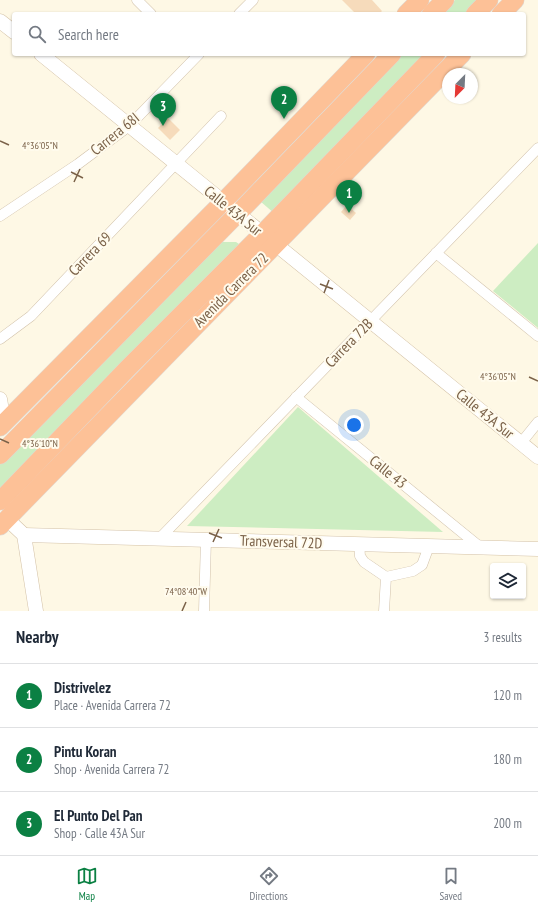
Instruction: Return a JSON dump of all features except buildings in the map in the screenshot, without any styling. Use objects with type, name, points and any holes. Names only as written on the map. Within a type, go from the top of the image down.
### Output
[{"type":"highway","points":[[408,12],[420,0]]},
{"type":"highway","points":[[433,12],[445,0]]},
{"type":"highway","points":[[477,12],[489,0]]},
{"type":"highway","points":[[503,12],[515,0]]},
{"type":"highway","points":[[2,425],[223,202],[364,56]]},
{"type":"highway","points":[[0,455],[390,56]]},
{"type":"highway","name":"Avenida Carrera 72","points":[[3,522],[190,331],[269,240],[434,56]]},
{"type":"highway","name":"Avenida Carrera 72","points":[[0,501],[128,368],[269,240],[460,56]]},
{"type":"highway","points":[[77,375],[127,298]]},
{"type":"highway","points":[[128,368],[190,331]]},
{"type":"street","points":[[136,0],[149,12]]},
{"type":"street","points":[[241,12],[253,0]]},
{"type":"street","points":[[0,21],[12,30]]},
{"type":"street","name":"Calle 43A Sur","points":[[43,56],[538,457]]},
{"type":"street","name":"Carrera 68I","points":[[0,216],[78,164],[129,126],[195,56]]},
{"type":"street","name":"Carrera 69","points":[[0,339],[30,316],[221,116]]},
{"type":"street","name":"Carrera 72B","points":[[160,538],[538,148]]},
{"type":"street","points":[[436,254],[538,336]]},
{"type":"street","name":"Calle 43","points":[[296,397],[480,547]]},
{"type":"street","points":[[0,398],[2,425]]},
{"type":"street","points":[[521,443],[538,422]]},
{"type":"street","points":[[3,522],[24,535],[36,611]]},
{"type":"street","name":"Transversal 72D","points":[[24,535],[538,549]]},
{"type":"street","points":[[204,611],[206,540]]},
{"type":"street","points":[[359,544],[360,556],[364,562],[386,577],[414,571],[422,565],[429,546]]},
{"type":"street","points":[[384,611],[386,577]]},
{"type":"green space","points":[[455,0],[478,0],[467,12],[443,12]]},
{"type":"green space","points":[[399,56],[424,56],[275,214],[260,201]]},
{"type":"green space","points":[[218,242],[236,242],[242,246],[0,489],[0,464]]},
{"type":"green space","points":[[538,243],[538,328],[493,291]]},
{"type":"green space","points":[[298,407],[443,532],[187,526]]},
{"type":"place","name":"Pintu Koran","points":[[284,119]]},
{"type":"place","name":"El Punto Del Pan","points":[[163,126]]},
{"type":"place","name":"Distrivelez","points":[[349,213]]}]
